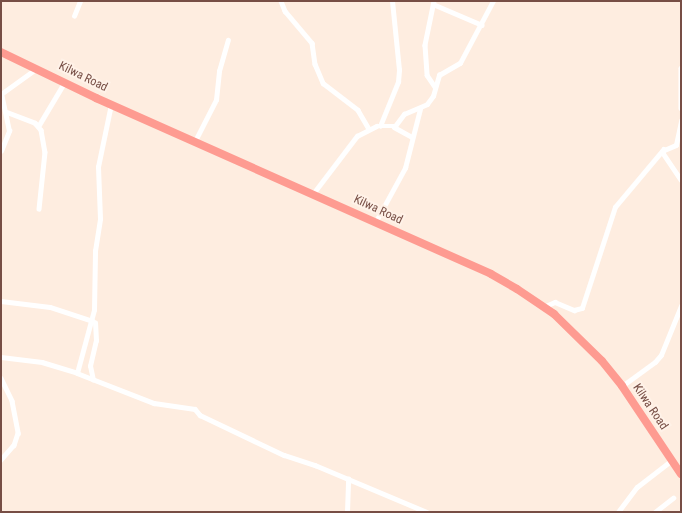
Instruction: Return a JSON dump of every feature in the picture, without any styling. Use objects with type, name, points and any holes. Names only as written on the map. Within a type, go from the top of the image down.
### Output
[{"type":"highway","name":"Kilwa Road","points":[[1,52],[38,68],[64,83],[491,274],[543,307],[578,336],[622,386],[681,474]]},
{"type":"street","points":[[74,16],[80,1]]},
{"type":"street","points":[[281,1],[285,11],[312,43],[315,64],[323,83],[358,110],[369,129]]},
{"type":"street","points":[[380,126],[398,82],[400,70],[392,1]]},
{"type":"street","points":[[394,127],[404,114],[420,109],[430,100],[441,72],[460,63],[482,25],[493,1]]},
{"type":"street","points":[[435,87],[428,77],[426,45],[434,3],[482,25]]},
{"type":"street","points":[[195,141],[216,100],[220,67],[228,40]]},
{"type":"street","points":[[1,151],[9,131],[7,112],[1,96],[2,92],[38,68]]},
{"type":"street","points":[[681,68],[681,108]]},
{"type":"street","points":[[39,210],[45,152],[39,125],[64,83]]},
{"type":"street","points":[[93,380],[90,366],[96,341],[95,251],[100,219],[98,166],[111,104]]},
{"type":"street","points":[[375,223],[405,168],[420,109]]},
{"type":"street","points":[[7,112],[39,125]]},
{"type":"street","points":[[543,307],[554,302],[574,310],[582,308],[615,207],[633,182],[664,149],[676,145],[681,121]]},
{"type":"street","points":[[312,195],[351,141],[369,129],[380,126],[394,127],[412,137]]},
{"type":"street","points":[[664,149],[663,153],[681,180]]},
{"type":"street","points":[[77,373],[92,321],[95,296]]},
{"type":"street","points":[[1,301],[50,307],[92,321]]},
{"type":"street","points":[[622,386],[655,362],[661,354],[681,306]]},
{"type":"street","points":[[1,357],[42,362],[77,373],[154,403],[195,409],[200,415],[284,455],[348,479],[427,512]]},
{"type":"street","points":[[1,378],[12,401],[18,433],[14,445],[1,460]]},
{"type":"street","points":[[618,512],[637,487],[672,460]]},
{"type":"street","points":[[347,512],[348,479]]},
{"type":"street","points":[[656,512],[673,498]]}]
